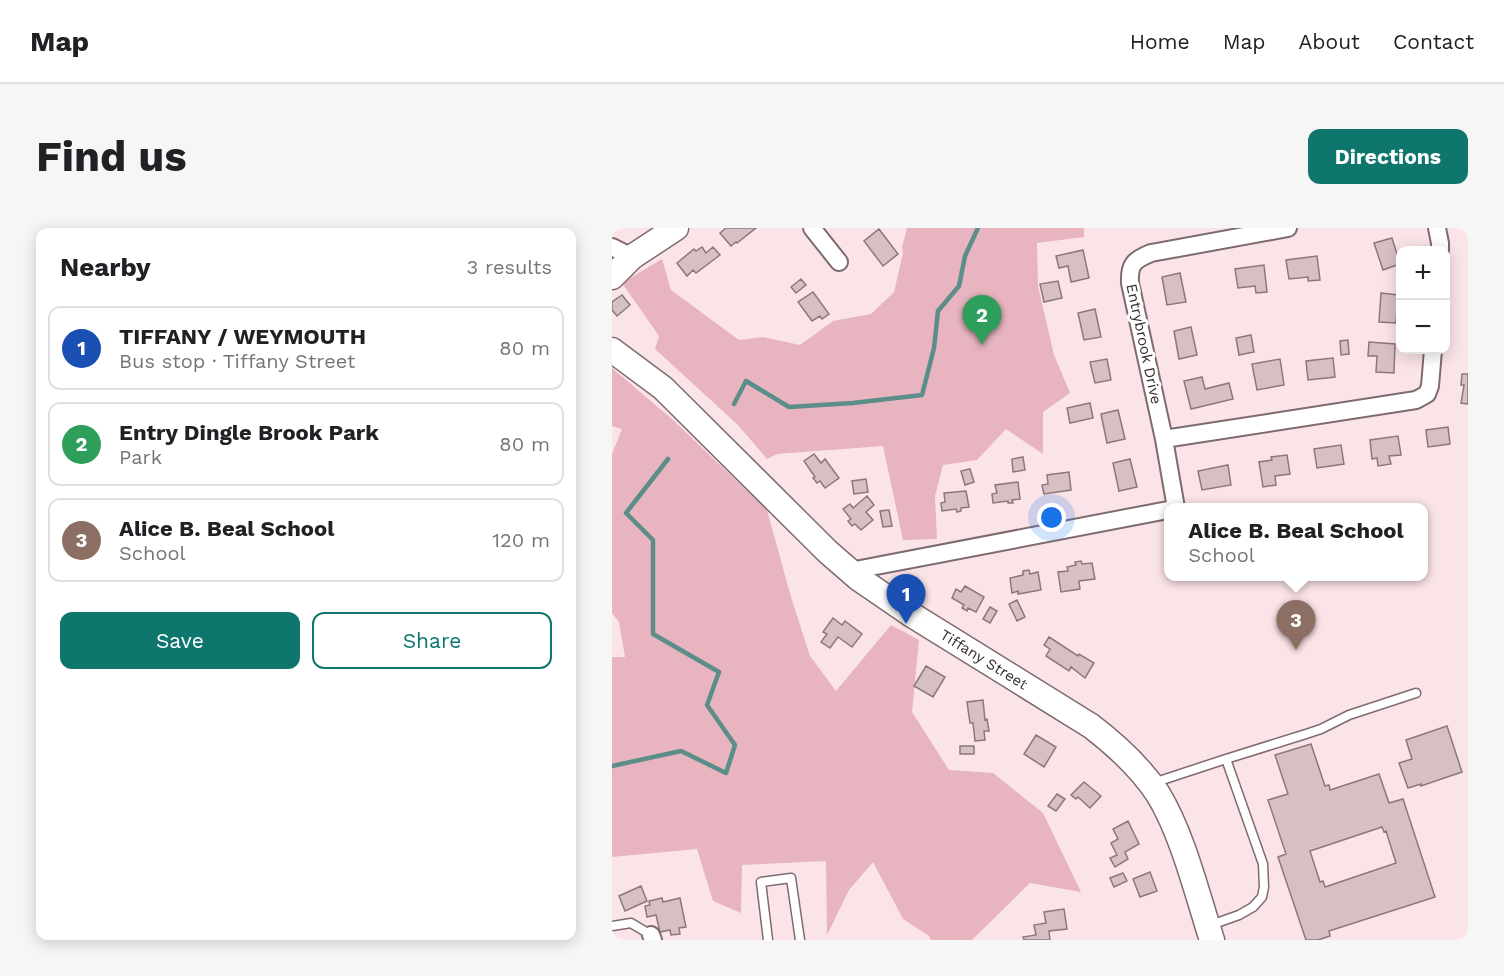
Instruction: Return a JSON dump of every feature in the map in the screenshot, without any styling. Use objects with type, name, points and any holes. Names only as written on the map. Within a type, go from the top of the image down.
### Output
[{"type":"main road","points":[[612,277],[622,252],[676,228]]},
{"type":"main road","name":"Tiffany Street","points":[[612,350],[668,393],[850,572],[912,615],[1113,742],[1150,784],[1162,802],[1183,850],[1210,933]]},
{"type":"street","points":[[812,228],[839,262]]},
{"type":"street","name":"Entrybrook Drive","points":[[1169,503],[1164,439],[1130,283],[1132,266],[1139,258],[1151,253],[1288,228]]},
{"type":"street","points":[[1437,228],[1440,246]]},
{"type":"street","points":[[1164,439],[1416,400],[1427,394],[1430,387],[1433,354]]},
{"type":"street","points":[[850,572],[1164,511]]},
{"type":"lane","points":[[1150,784],[1321,729],[1349,715],[1416,693]]},
{"type":"lane","points":[[1210,933],[1253,907],[1262,897],[1264,887],[1263,864],[1226,759]]},
{"type":"lane","points":[[768,940],[761,882],[790,878],[800,940]]},
{"type":"lane","points":[[612,926],[631,923],[652,938]]},
{"type":"shaded area","points":[[907,228],[1084,228],[1084,237],[1037,243],[1038,286],[1054,355],[1070,393],[1043,412],[1043,454],[1006,429],[977,460],[943,465],[935,496],[937,539],[903,540],[883,446],[777,454],[767,459],[738,425],[655,349],[659,336],[622,283],[662,259],[671,290],[739,340],[763,337],[800,345],[833,321],[871,314],[894,292]]},
{"type":"shaded area","points":[[612,368],[673,420],[767,510],[810,656],[836,691],[891,625],[919,640],[912,712],[949,770],[993,773],[1043,813],[1081,892],[1030,883],[972,940],[931,940],[929,936],[903,919],[873,862],[849,890],[827,935],[826,861],[742,865],[741,913],[713,901],[697,849],[612,857],[612,657],[625,657],[619,622],[612,613],[612,454],[622,429],[612,426]]},
{"type":"building","points":[[726,228],[756,228],[731,246],[720,233]]},
{"type":"building","points":[[879,229],[898,254],[883,266],[864,241]]},
{"type":"building","points":[[1392,238],[1396,251],[1396,265],[1383,270],[1374,243]]},
{"type":"building","points":[[702,247],[706,253],[713,247],[720,255],[696,273],[693,270],[687,276],[677,263],[694,249],[696,251]]},
{"type":"building","points":[[1083,250],[1089,278],[1071,282],[1068,266],[1059,268],[1056,256]]},
{"type":"building","points":[[1317,256],[1320,280],[1308,281],[1308,277],[1289,279],[1286,260]]},
{"type":"building","points":[[1264,265],[1267,292],[1256,293],[1255,286],[1238,288],[1235,269]]},
{"type":"building","points":[[1180,273],[1186,302],[1167,305],[1162,277]]},
{"type":"building","points":[[801,279],[806,285],[796,293],[791,287]]},
{"type":"building","points":[[1058,281],[1062,298],[1044,302],[1040,284]]},
{"type":"building","points":[[813,292],[829,314],[822,319],[820,316],[812,321],[798,302]]},
{"type":"building","points":[[1381,293],[1396,295],[1396,323],[1379,322]]},
{"type":"building","points":[[622,295],[630,305],[617,316],[612,310],[612,302]]},
{"type":"building","points":[[1095,309],[1101,337],[1084,340],[1078,313]]},
{"type":"building","points":[[1191,327],[1197,355],[1179,359],[1174,331]]},
{"type":"building","points":[[1251,335],[1254,352],[1239,355],[1236,338]]},
{"type":"building","points":[[1348,340],[1349,354],[1341,355],[1340,341]]},
{"type":"building","points":[[1369,342],[1395,344],[1394,373],[1376,372],[1377,356],[1368,356]]},
{"type":"building","points":[[1333,358],[1335,377],[1308,380],[1306,361]]},
{"type":"building","points":[[1107,359],[1111,380],[1095,383],[1090,362]]},
{"type":"building","points":[[1280,359],[1284,385],[1257,390],[1252,364]]},
{"type":"building","points":[[1462,374],[1468,374],[1468,404],[1461,403],[1464,385],[1461,385]]},
{"type":"building","points":[[1202,377],[1205,389],[1229,383],[1233,399],[1191,409],[1184,381]]},
{"type":"building","points":[[1090,403],[1093,418],[1070,423],[1067,408]]},
{"type":"building","points":[[1118,410],[1125,439],[1107,443],[1101,414]]},
{"type":"building","points":[[1448,427],[1450,444],[1428,447],[1426,430]]},
{"type":"building","points":[[1398,436],[1401,455],[1389,456],[1391,464],[1378,466],[1377,458],[1372,459],[1370,440]]},
{"type":"building","points":[[1341,445],[1344,464],[1317,468],[1314,449]]},
{"type":"building","points":[[814,454],[821,463],[825,459],[839,478],[825,488],[820,481],[817,483],[813,478],[815,477],[804,461]]},
{"type":"building","points":[[1287,455],[1290,474],[1275,476],[1276,485],[1263,487],[1259,462],[1272,460],[1271,457]]},
{"type":"building","points":[[1023,457],[1025,470],[1013,472],[1012,459]]},
{"type":"building","points":[[1130,459],[1137,487],[1119,491],[1113,463]]},
{"type":"building","points":[[1228,465],[1231,485],[1202,490],[1198,471]]},
{"type":"building","points":[[970,469],[974,482],[965,485],[961,471]]},
{"type":"building","points":[[1069,472],[1071,490],[1044,494],[1042,485],[1048,484],[1047,475]]},
{"type":"building","points":[[866,479],[868,492],[854,494],[852,481]]},
{"type":"building","points":[[1018,482],[1020,499],[1012,500],[1013,503],[1008,503],[1008,501],[993,503],[992,494],[997,493],[995,485]]},
{"type":"building","points":[[966,491],[969,507],[961,508],[961,511],[957,512],[956,509],[942,511],[941,503],[945,502],[944,493]]},
{"type":"building","points":[[867,496],[874,505],[866,512],[873,520],[861,530],[855,524],[852,526],[848,521],[851,519],[843,509],[850,504],[853,508]]},
{"type":"building","points":[[889,510],[892,526],[883,527],[880,511]]},
{"type":"building","points":[[1081,561],[1082,564],[1092,563],[1095,579],[1079,581],[1080,589],[1061,592],[1058,572],[1068,571],[1067,567]]},
{"type":"building","points":[[1029,570],[1030,574],[1038,572],[1041,590],[1012,593],[1010,578],[1023,575],[1023,571]]},
{"type":"building","points":[[965,586],[984,597],[976,612],[968,608],[967,611],[962,608],[964,605],[952,598],[956,589],[961,592]]},
{"type":"building","points":[[1017,600],[1025,617],[1017,621],[1009,604]]},
{"type":"building","points":[[990,607],[997,611],[990,623],[983,619]]},
{"type":"building","points":[[833,618],[842,625],[845,621],[862,634],[852,647],[838,637],[830,648],[821,642],[827,634],[823,632]]},
{"type":"building","points":[[1049,637],[1078,656],[1079,654],[1094,663],[1085,678],[1071,667],[1069,671],[1046,656],[1050,649],[1044,645]]},
{"type":"building","points":[[926,666],[945,677],[933,697],[914,686]]},
{"type":"building","points":[[983,700],[985,720],[987,719],[989,731],[984,731],[985,740],[975,741],[967,702]]},
{"type":"building","points":[[1447,726],[1462,772],[1408,788],[1399,763],[1412,759],[1406,740]]},
{"type":"building","points":[[1036,735],[1056,747],[1044,767],[1024,754]]},
{"type":"building","points":[[1311,744],[1325,786],[1329,785],[1330,790],[1379,774],[1389,803],[1403,799],[1435,897],[1329,931],[1330,936],[1318,940],[1306,940],[1278,857],[1286,854],[1268,800],[1288,794],[1275,755]],"holes":[[[1382,827],[1384,832],[1386,831],[1396,863],[1325,887],[1323,881],[1320,882],[1310,851]]]},
{"type":"building","points":[[960,746],[974,746],[974,754],[960,754]]},
{"type":"building","points":[[1084,782],[1101,796],[1090,808],[1078,797],[1076,799],[1071,795]]},
{"type":"building","points":[[1057,794],[1065,799],[1056,811],[1048,806]]},
{"type":"building","points":[[1128,821],[1139,844],[1125,852],[1128,859],[1115,867],[1110,858],[1117,855],[1111,843],[1118,839],[1113,829]]},
{"type":"building","points":[[1150,872],[1157,891],[1140,897],[1133,879]]},
{"type":"building","points":[[1123,873],[1127,881],[1114,887],[1110,878]]},
{"type":"building","points":[[641,886],[647,901],[625,911],[619,896]]},
{"type":"building","points":[[662,898],[663,902],[680,898],[686,927],[679,928],[680,934],[671,935],[670,930],[660,932],[656,915],[647,917],[645,906],[650,905],[649,901]]},
{"type":"building","points":[[1064,909],[1067,929],[1049,931],[1050,940],[1024,940],[1023,937],[1036,935],[1034,925],[1046,923],[1044,912]]},
{"type":"waterway","points":[[734,404],[746,381],[789,407],[922,395],[934,348],[938,311],[959,286],[965,256],[978,228]]},
{"type":"waterway","points":[[612,766],[681,751],[726,773],[735,745],[707,705],[719,672],[653,634],[653,540],[626,513],[668,459]]},
{"type":"place","name":"Entry Dingle Brook Park","points":[[982,345]]},
{"type":"place","name":"TIFFANY / WEYMOUTH","points":[[906,624]]},
{"type":"place","name":"Alice B. Beal School","points":[[1296,650]]}]
